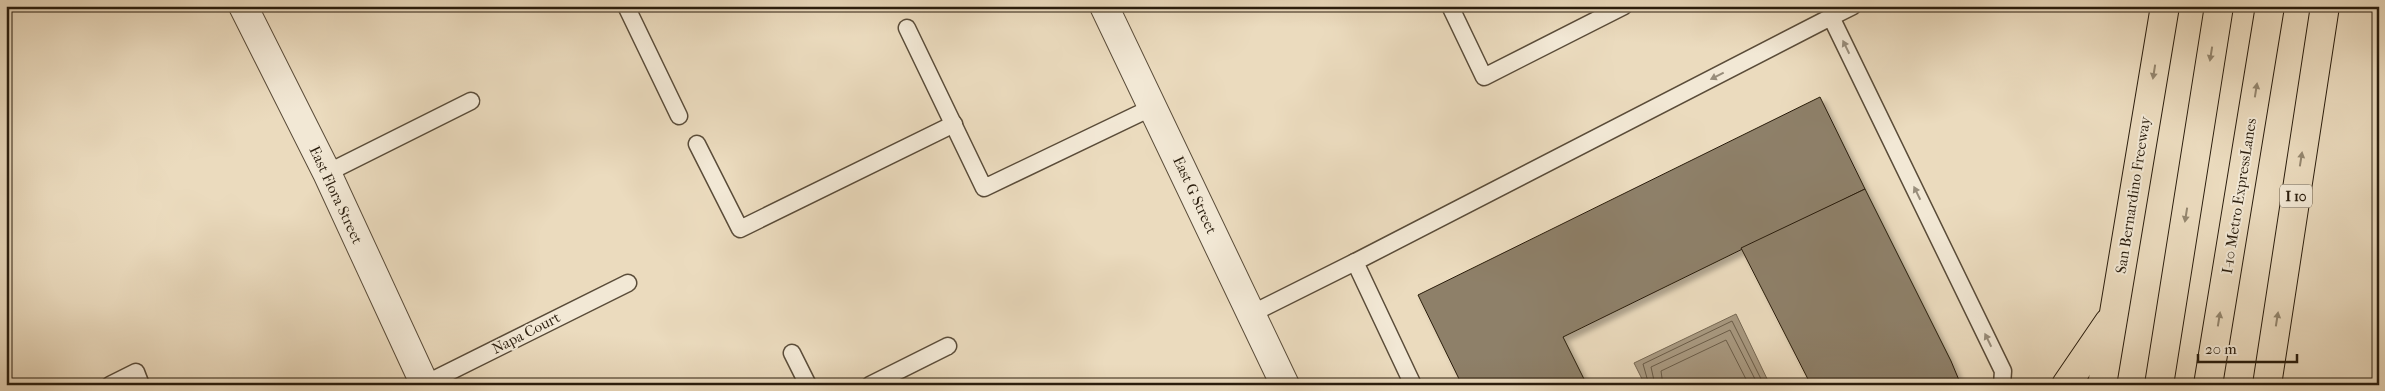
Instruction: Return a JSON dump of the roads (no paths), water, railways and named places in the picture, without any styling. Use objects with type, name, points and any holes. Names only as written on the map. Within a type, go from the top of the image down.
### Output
[{"type":"highway","name":"San Bernardino Freeway","points":[[2102,385],[2165,6]]},
{"type":"highway","points":[[2159,385],[2219,6]]},
{"type":"highway","name":"I-10 Metro ExpressLanes","points":[[2208,385],[2270,6]]},
{"type":"highway","name":"I 10","points":[[2267,385],[2325,6]]},
{"type":"highway","points":[[2066,385],[2113,317]]},
{"type":"street","name":"East Flora Street","points":[[243,6],[327,173],[425,384]]},
{"type":"street","name":"East G Street","points":[[1104,6],[1284,385]]},
{"type":"lane","points":[[626,6],[679,116]]},
{"type":"lane","points":[[1450,6],[1484,77],[1624,6]]},
{"type":"lane","points":[[1251,314],[1853,6]]},
{"type":"lane","points":[[1832,17],[2003,371],[2002,385]]},
{"type":"lane","points":[[907,28],[984,188],[1153,107]]},
{"type":"lane","points":[[327,173],[471,101]]},
{"type":"lane","points":[[697,144],[740,228],[954,124]]},
{"type":"lane","points":[[1354,262],[1413,385]]},
{"type":"lane","name":"Napa Court","points":[[425,384],[628,283]]},
{"type":"lane","points":[[870,385],[948,346]]},
{"type":"lane","points":[[792,353],[808,385]]},
{"type":"lane","points":[[110,385],[136,372],[142,385]]},
{"type":"water","points":[[1736,314],[1770,385],[1645,385],[1634,363]]}]
